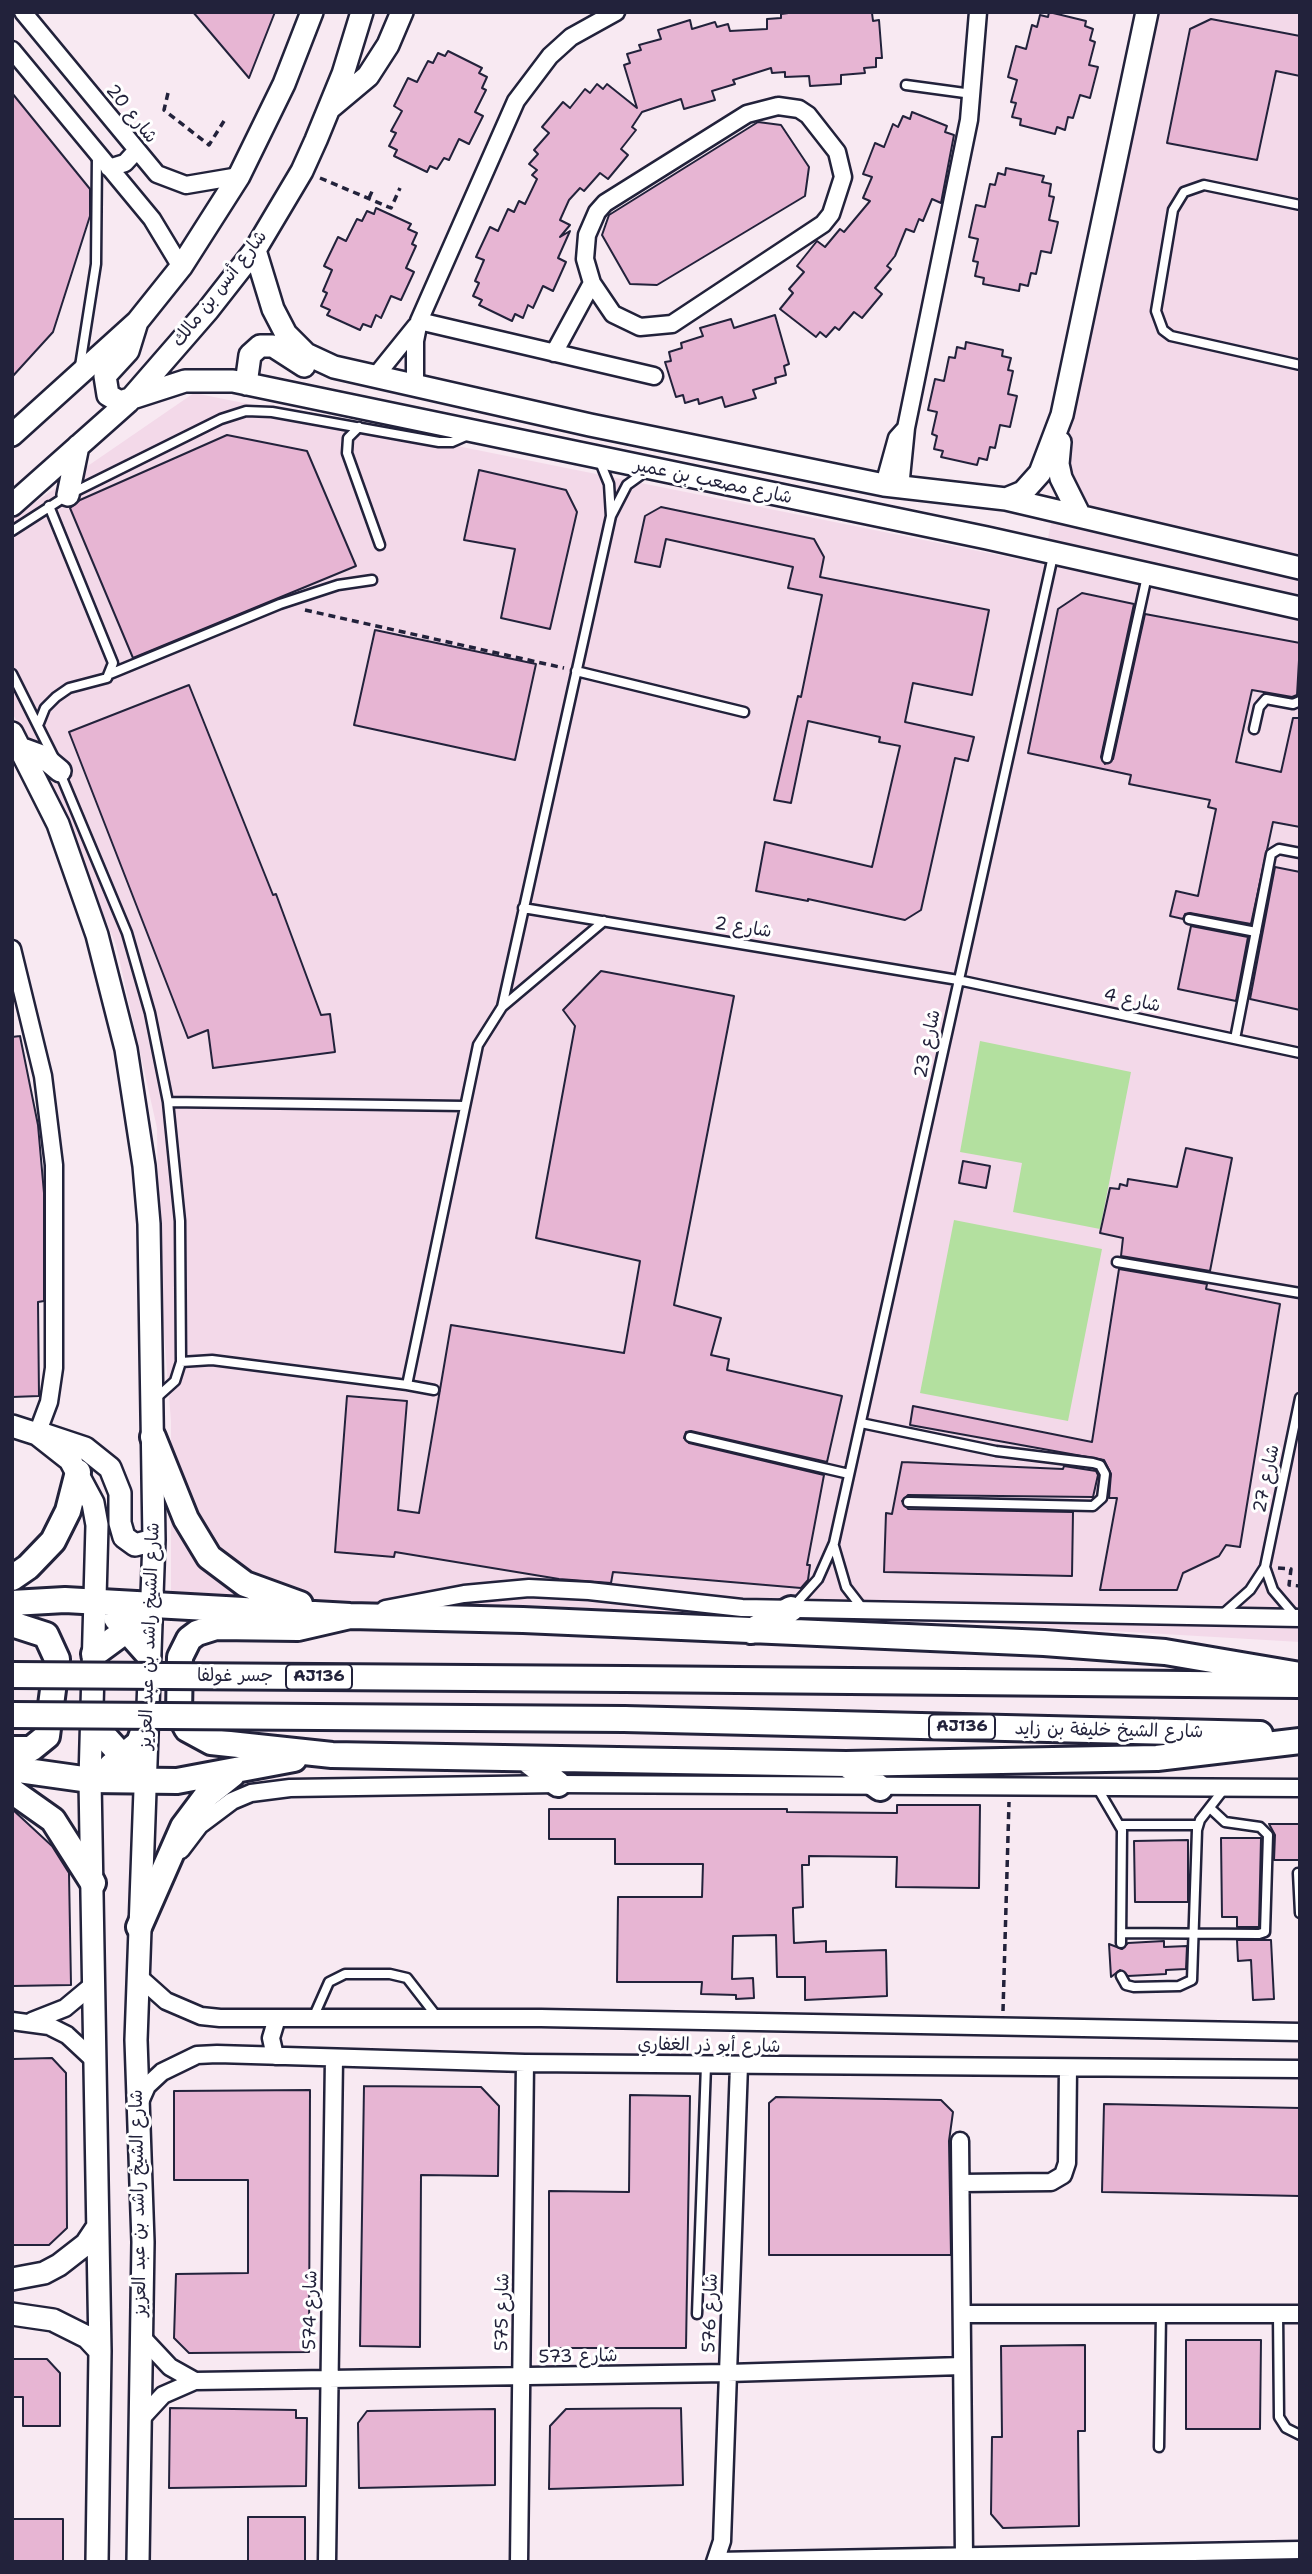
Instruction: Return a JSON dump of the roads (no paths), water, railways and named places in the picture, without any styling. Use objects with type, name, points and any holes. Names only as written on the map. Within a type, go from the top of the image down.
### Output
[{"type":"main road","points":[[12,435],[137,322],[181,267],[239,176],[284,84],[312,12]]},
{"type":"main road","name":"شارع أنس بن مالك","points":[[12,505],[128,402],[208,310],[255,250],[302,171],[331,107],[362,12]]},
{"type":"main road","points":[[331,107],[368,76],[388,45],[402,12]]},
{"type":"main road","points":[[1080,516],[1064,488],[1058,464],[1062,415],[1147,12]]},
{"type":"main road","name":"شارع مصعب بن عمير","points":[[255,250],[273,309],[286,334],[306,354],[334,367],[415,387],[892,486],[1006,499],[1300,568]]},
{"type":"main road","points":[[128,402],[114,400],[108,395],[104,382],[105,376],[128,351],[137,322]]},
{"type":"main road","points":[[246,384],[250,355],[260,346],[273,346],[309,368],[334,367]]},
{"type":"main road","name":"شارع مصعب بن عمير","points":[[128,402],[185,381],[219,379],[1054,553],[1300,608]]},
{"type":"main road","points":[[378,413],[393,434]]},
{"type":"main road","points":[[1006,499],[1023,492],[1040,474],[1062,415]]},
{"type":"main road","points":[[68,495],[78,446]]},
{"type":"main road","points":[[16,741],[42,756],[60,771]]},
{"type":"main road","name":"شارع الشيخ راشد بن عبد العزيز","points":[[16,741],[58,824],[79,879],[113,992],[126,1049],[141,1142],[149,1224],[154,1540],[136,2040],[143,2242],[138,2562]]},
{"type":"main road","points":[[12,1426],[74,1443],[100,1459],[110,1468],[118,1484],[124,1537],[135,1545],[149,1544],[154,1540]]},
{"type":"main road","points":[[37,1434],[60,1450],[78,1472],[93,1503],[97,1525],[90,1780],[100,2351],[97,2562]]},
{"type":"main road","points":[[153,1437],[186,1519],[209,1557],[245,1584],[340,1615]]},
{"type":"main road","points":[[12,1578],[35,1561],[53,1541],[68,1511],[78,1472]]},
{"type":"main road","points":[[12,1603],[65,1600],[340,1615],[510,1619],[1105,1647],[1224,1660],[1300,1675]]},
{"type":"main road","points":[[96,1602],[128,1629],[148,1654]]},
{"type":"main road","points":[[94,1654],[128,1629],[150,1604]]},
{"type":"main road","points":[[750,1632],[791,1609]]},
{"type":"main road","points":[[340,1615],[298,1628],[206,1628],[189,1639],[180,1657],[179,1714],[193,1734],[211,1742],[332,1755],[846,1764],[1157,1758],[1300,1741]]},
{"type":"main road","points":[[12,1624],[39,1630],[46,1635],[57,1659],[47,1736],[31,1749],[12,1749]]},
{"type":"main road","name":"جسر غولفا","points":[[12,1675],[1300,1685]]},
{"type":"main road","points":[[92,1711],[105,1737],[145,1781]]},
{"type":"main road","name":"شارع الشيخ خليفة بن زايد","points":[[12,1715],[624,1718],[1300,1735]]},
{"type":"main road","points":[[90,1780],[124,1757],[139,1743],[146,1724]]},
{"type":"main road","points":[[12,1769],[90,1780],[193,1779],[332,1755]]},
{"type":"main road","points":[[526,1759],[558,1784]]},
{"type":"main road","points":[[846,1764],[880,1788]]},
{"type":"main road","points":[[139,1927],[188,1818],[218,1785],[242,1769]]},
{"type":"main road","points":[[12,1791],[53,1820],[93,1883]]},
{"type":"main road","points":[[12,2279],[44,2273],[59,2265],[86,2244],[96,2230]]},
{"type":"main road","points":[[12,2314],[35,2315],[62,2324],[87,2337],[100,2351]]},
{"type":"street","name":"شارع 20","points":[[23,12],[157,174],[176,183],[196,185],[239,176]]},
{"type":"street","points":[[415,387],[415,341],[419,321],[516,101],[550,56],[571,37],[617,12]]},
{"type":"street","points":[[892,486],[906,428],[972,94],[978,12]]},
{"type":"street","points":[[12,50],[152,219],[181,267]]},
{"type":"street","points":[[554,353],[592,283],[585,247],[597,212],[605,203],[747,114],[778,106],[799,109],[808,116],[837,152],[842,164],[841,190],[822,224],[672,324],[651,328],[621,320],[592,283]]},
{"type":"street","points":[[109,168],[125,163],[136,150]]},
{"type":"street","points":[[419,321],[654,376]]},
{"type":"street","points":[[374,378],[419,321]]},
{"type":"street","points":[[12,949],[43,1076],[54,1166],[54,1368],[49,1402],[37,1434]]},
{"type":"street","points":[[340,1615],[464,1594],[529,1588],[576,1590],[693,1604],[791,1609],[1298,1618]]},
{"type":"street","points":[[157,1884],[200,1825],[215,1811],[251,1793],[290,1788],[558,1784],[1009,1789],[1300,1788]]},
{"type":"street","name":"شارع أبو ذر الغفاري","points":[[138,1976],[166,2001],[201,2016],[1300,2032]]},
{"type":"street","points":[[30,2022],[65,2008],[95,1983]]},
{"type":"street","points":[[275,2056],[271,2038],[277,2018]]},
{"type":"street","points":[[12,2021],[30,2022],[67,2035],[96,2062]]},
{"type":"street","name":"شارع أبو ذر الغفاري","points":[[139,2104],[147,2086],[178,2062],[207,2055],[525,2063],[1300,2069]]},
{"type":"street","name":"شارع 574","points":[[327,2562],[334,2058]]},
{"type":"street","name":"شارع 575","points":[[519,2562],[525,2063]]},
{"type":"street","name":"شارع 576","points":[[716,2561],[722,2541],[739,2065]]},
{"type":"street","points":[[961,2183],[1051,2182],[1063,2175],[1067,2163],[1068,2068]]},
{"type":"street","points":[[960,2141],[964,2556]]},
{"type":"street","points":[[962,2314],[1300,2314]]},
{"type":"street","points":[[140,2335],[170,2367],[195,2381]]},
{"type":"street","name":"شارع 573","points":[[139,2421],[163,2395],[195,2381],[728,2373],[962,2365]]},
{"type":"street","points":[[716,2561],[964,2556],[1244,2556],[1300,2550]]},
{"type":"lane","points":[[906,85],[972,94]]},
{"type":"lane","points":[[78,377],[96,264],[97,153]]},
{"type":"lane","points":[[1300,205],[1205,185],[1184,191],[1173,210],[1156,311],[1158,321],[1171,337],[1300,365]]},
{"type":"lane","points":[[12,531],[68,495],[233,414],[259,411],[448,443],[473,432]]},
{"type":"lane","points":[[359,427],[348,438],[347,453],[380,545]]},
{"type":"lane","points":[[596,458],[607,475],[611,516]]},
{"type":"lane","points":[[502,1007],[611,516],[627,485],[650,470]]},
{"type":"lane","points":[[49,506],[65,551],[113,657],[110,674]]},
{"type":"lane","name":"شارع 23","points":[[791,1609],[818,1579],[834,1543],[1054,553]]},
{"type":"lane","points":[[1107,758],[1147,573]]},
{"type":"lane","points":[[39,723],[45,708],[69,688],[102,681],[110,674],[280,604],[352,581],[372,580]]},
{"type":"lane","points":[[576,671],[744,712]]},
{"type":"lane","points":[[12,674],[39,723],[127,933],[150,1013],[168,1102],[180,1221],[181,1362],[174,1381],[152,1400]]},
{"type":"lane","points":[[1254,729],[1259,707],[1266,699],[1293,704],[1300,701]]},
{"type":"lane","points":[[1235,1039],[1271,854],[1279,849],[1300,853]]},
{"type":"lane","name":"شارع 2","points":[[523,908],[958,980]]},
{"type":"lane","points":[[1189,919],[1256,932]]},
{"type":"lane","points":[[407,1385],[478,1045],[502,1007],[604,921]]},
{"type":"lane","name":"شارع 4","points":[[958,980],[1300,1053]]},
{"type":"lane","points":[[168,1102],[465,1106]]},
{"type":"lane","points":[[1116,1262],[1300,1293]]},
{"type":"lane","points":[[181,1362],[212,1360],[434,1390]]},
{"type":"lane","name":"شارع 27","points":[[1219,1617],[1241,1600],[1265,1567],[1296,1437],[1300,1398]]},
{"type":"lane","points":[[861,1423],[996,1451],[1093,1463],[1100,1465],[1105,1474],[1102,1498],[1093,1506],[908,1502]]},
{"type":"lane","points":[[690,1437],[849,1474]]},
{"type":"lane","name":"شارع 23","points":[[834,1543],[846,1587],[864,1611]]},
{"type":"lane","points":[[1265,1567],[1280,1601],[1298,1618]]},
{"type":"lane","points":[[1098,1789],[1121,1825],[1121,1943]]},
{"type":"lane","points":[[1121,1976],[1126,1985],[1134,1987],[1188,1984],[1195,1975],[1198,1825],[1224,1789]]},
{"type":"lane","points":[[1121,1933],[1262,1934],[1268,1925],[1268,1835],[1260,1827],[1225,1822],[1210,1808]]},
{"type":"lane","points":[[1121,1825],[1198,1825]]},
{"type":"lane","points":[[1298,1873],[1300,1913]]},
{"type":"lane","points":[[313,2018],[329,1982],[345,1973],[390,1974],[407,1978],[438,2018]]},
{"type":"lane","points":[[697,2314],[706,2065]]},
{"type":"lane","points":[[1159,2447],[1161,2314]]},
{"type":"lane","points":[[1278,2314],[1279,2417],[1286,2428],[1300,2435]]}]
